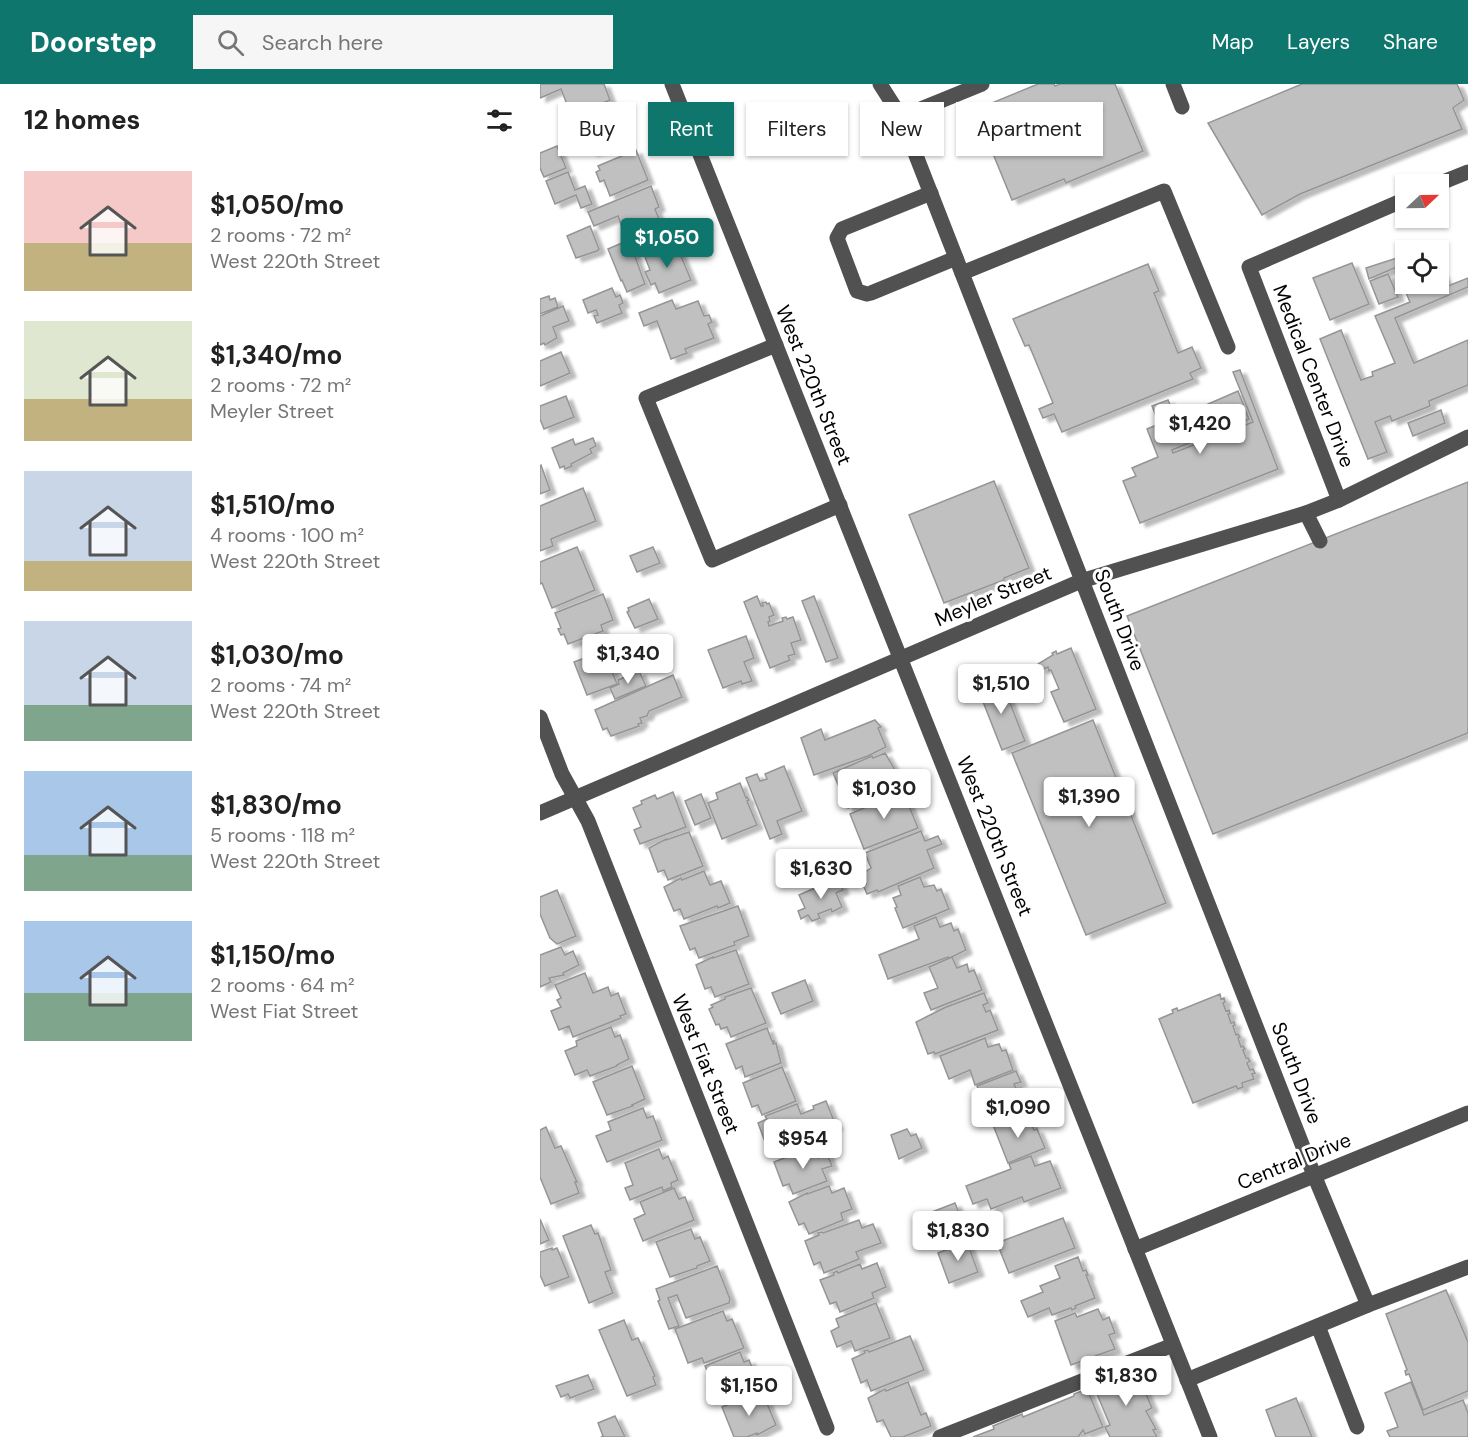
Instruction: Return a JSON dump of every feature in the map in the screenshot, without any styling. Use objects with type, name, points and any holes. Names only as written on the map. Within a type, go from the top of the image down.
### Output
[{"type":"street","name":"West 220th Street","points":[[672,84],[1210,1437]]},
{"type":"street","name":"South Drive","points":[[880,84],[891,102]]},
{"type":"street","points":[[938,102],[982,84]]},
{"type":"street","points":[[1173,84],[1182,107]]},
{"type":"street","name":"South Drive","points":[[916,156],[1314,1175],[1368,1305]]},
{"type":"street","points":[[1449,180],[1468,172]]},
{"type":"street","points":[[931,193],[842,230],[837,238],[856,291],[867,294],[959,266],[1164,191],[1228,347]]},
{"type":"street","name":"Medical Center Drive","points":[[1339,500],[1249,267],[1395,204]]},
{"type":"street","points":[[776,345],[646,398],[712,560],[840,505]]},
{"type":"street","name":"Meyler Street","points":[[540,813],[1082,581],[1306,513],[1339,500],[1468,437]]},
{"type":"street","points":[[1306,513],[1320,541]]},
{"type":"street","name":"West Fiat Street","points":[[540,717],[562,774],[588,821],[827,1428]]},
{"type":"street","name":"Central Drive","points":[[1136,1249],[1468,1114]]},
{"type":"street","points":[[1187,1380],[1368,1305],[1468,1268]]},
{"type":"street","points":[[1317,1326],[1357,1428]]},
{"type":"street","points":[[940,1437],[1173,1345]]},
{"type":"building","points":[[540,84],[604,84],[610,100],[566,102],[561,89],[540,98]]},
{"type":"building","points":[[1038,84],[1054,84],[1055,86],[1060,84],[1115,84],[1143,151],[1066,183],[1064,179],[1012,200],[994,156],[1103,156],[1103,102],[994,102]]},
{"type":"building","points":[[1302,84],[1457,84],[1464,100],[1453,108],[1462,129],[1300,194],[1262,215],[1208,123]]},
{"type":"building","points":[[557,146],[558,156],[561,156],[566,168],[544,177],[540,168],[540,153]]},
{"type":"building","points":[[636,150],[648,180],[610,196],[604,180],[600,182],[596,172],[600,170],[598,166],[622,156],[636,156]]},
{"type":"building","points":[[568,172],[575,190],[585,186],[592,204],[581,208],[576,195],[555,204],[546,181]]},
{"type":"building","points":[[651,186],[659,207],[655,209],[659,219],[624,233],[618,216],[594,226],[588,212]]},
{"type":"building","points":[[590,226],[599,249],[576,258],[567,236]]},
{"type":"building","points":[[629,240],[645,284],[627,292],[608,249]]},
{"type":"building","points":[[676,244],[691,280],[659,293],[655,283],[651,285],[645,272],[650,270],[645,257]]},
{"type":"building","points":[[1395,259],[1395,268],[1369,279],[1366,268]]},
{"type":"building","points":[[1352,263],[1369,304],[1330,320],[1313,278]]},
{"type":"building","points":[[1148,264],[1159,291],[1154,293],[1178,353],[1192,347],[1201,368],[1190,373],[1193,379],[1062,432],[1054,414],[1043,418],[1039,409],[1053,403],[1029,345],[1025,346],[1013,319]]},
{"type":"building","points":[[1388,274],[1398,297],[1379,304],[1370,281]]},
{"type":"building","points":[[1468,278],[1468,287],[1395,318],[1414,363],[1468,340],[1468,385],[1429,401],[1430,406],[1392,421],[1390,416],[1375,422],[1387,452],[1368,459],[1320,339],[1341,330],[1361,380],[1373,376],[1372,372],[1395,363],[1375,316],[1410,302],[1407,294],[1449,294],[1449,286]]},
{"type":"building","points":[[612,288],[616,297],[620,295],[623,303],[619,305],[622,313],[597,323],[594,316],[598,315],[596,310],[588,313],[583,300]]},
{"type":"building","points":[[549,296],[550,300],[555,298],[558,307],[540,314],[540,299]]},
{"type":"building","points":[[672,300],[676,309],[698,301],[704,316],[709,315],[712,322],[708,324],[714,338],[685,349],[687,353],[671,359],[657,321],[644,326],[639,313]]},
{"type":"building","points":[[563,306],[569,321],[553,327],[557,338],[545,345],[544,343],[540,345],[540,316]]},
{"type":"building","points":[[561,352],[570,373],[540,386],[540,361]]},
{"type":"building","points":[[1240,370],[1278,469],[1140,523],[1123,481],[1136,476],[1132,468],[1158,457],[1147,429],[1159,424],[1152,406],[1168,400],[1176,418],[1238,391],[1249,419],[1172,450],[1173,453],[1253,422],[1233,372]]},
{"type":"building","points":[[566,396],[574,417],[544,429],[540,419],[540,406]]},
{"type":"building","points":[[1441,410],[1445,423],[1413,436],[1408,423]]},
{"type":"building","points":[[593,438],[596,446],[590,449],[592,453],[571,464],[572,466],[565,469],[564,466],[560,468],[552,448],[573,439],[575,445]]},
{"type":"building","points":[[540,466],[550,490],[540,494]]},
{"type":"building","points":[[994,481],[1029,568],[944,603],[909,515]]},
{"type":"building","points":[[1468,482],[1468,733],[1213,834],[1127,616]]},
{"type":"building","points":[[583,488],[596,521],[551,539],[553,546],[540,551],[540,506]]},
{"type":"building","points":[[577,547],[595,590],[552,608],[542,583],[540,584],[540,562]]},
{"type":"building","points":[[653,547],[660,563],[637,572],[630,556]]},
{"type":"building","points":[[603,594],[613,620],[601,625],[603,631],[568,644],[564,634],[561,635],[558,629],[561,628],[555,613]]},
{"type":"building","points":[[757,596],[761,606],[763,606],[762,603],[769,603],[774,615],[769,617],[769,626],[783,621],[782,618],[793,617],[801,640],[791,643],[795,654],[788,656],[790,660],[770,668],[744,602]]},
{"type":"building","points":[[814,596],[838,658],[826,662],[802,601]]},
{"type":"building","points":[[649,599],[658,619],[635,628],[627,612],[628,608]]},
{"type":"building","points":[[644,636],[650,653],[638,658],[640,662],[619,670],[617,666],[611,669],[617,684],[587,695],[574,662]]},
{"type":"building","points":[[746,636],[754,658],[744,662],[752,681],[742,684],[741,681],[723,688],[708,650]]},
{"type":"building","points":[[1071,648],[1096,709],[1064,722],[1051,692],[1059,689],[1051,670],[1049,671],[1048,667],[1041,670],[1038,664],[1056,651],[1057,654]]},
{"type":"building","points":[[639,671],[646,686],[615,699],[610,688],[619,684],[618,680]]},
{"type":"building","points":[[673,675],[682,697],[649,711],[647,716],[640,718],[642,723],[638,724],[639,726],[611,736],[607,728],[603,730],[595,710]]},
{"type":"building","points":[[1001,680],[1025,741],[1002,750],[978,689]]},
{"type":"building","points":[[875,720],[881,727],[878,728],[886,747],[868,756],[814,775],[801,738],[821,729],[825,740]]},
{"type":"building","points":[[1093,720],[1166,903],[1086,935],[1012,753]]},
{"type":"building","points":[[885,753],[902,787],[848,808],[833,773],[872,756],[873,758]]},
{"type":"building","points":[[784,766],[802,811],[777,821],[782,834],[770,839],[746,778],[757,774],[760,781],[767,779],[765,774]]},
{"type":"building","points":[[740,783],[749,800],[747,801],[757,825],[722,839],[708,803],[718,799],[716,793]]},
{"type":"building","points":[[903,791],[918,828],[864,849],[850,814]]},
{"type":"building","points":[[673,792],[686,827],[640,844],[634,830],[641,827],[633,808],[642,804],[641,801],[655,795],[657,799]]},
{"type":"building","points":[[701,794],[711,818],[695,825],[685,801]]},
{"type":"building","points":[[921,831],[925,841],[938,836],[942,844],[927,850],[934,868],[878,892],[877,890],[867,894],[862,874],[871,868],[865,853]]},
{"type":"building","points":[[689,832],[703,866],[668,880],[664,870],[658,872],[649,848],[666,839]]},
{"type":"building","points":[[704,871],[710,885],[721,881],[730,903],[684,919],[680,909],[674,911],[664,887],[681,878],[682,880]]},
{"type":"building","points":[[920,877],[924,887],[934,885],[937,891],[941,889],[949,909],[903,928],[893,898],[901,895],[898,886]]},
{"type":"building","points":[[831,881],[832,884],[839,881],[843,890],[836,893],[842,907],[832,912],[831,909],[818,914],[820,918],[812,921],[808,915],[801,919],[798,911],[805,908],[799,895]]},
{"type":"building","points":[[557,890],[576,936],[557,944],[550,938],[540,914],[540,897]]},
{"type":"building","points":[[738,906],[749,936],[734,942],[735,945],[699,958],[695,948],[690,950],[680,926]]},
{"type":"building","points":[[936,917],[940,927],[951,923],[954,931],[958,929],[966,950],[948,959],[948,957],[888,979],[879,955],[919,939],[914,926]]},
{"type":"building","points":[[561,947],[565,955],[573,951],[579,965],[563,973],[564,975],[549,978],[551,982],[540,987],[540,955]]},
{"type":"building","points":[[736,950],[749,984],[715,997],[711,987],[705,989],[696,965]]},
{"type":"building","points":[[952,957],[957,968],[967,964],[969,972],[974,970],[982,990],[931,1010],[924,993],[938,988],[929,967]]},
{"type":"building","points":[[585,973],[593,993],[608,987],[611,996],[618,993],[626,1014],[573,1037],[569,1026],[559,1030],[551,1011],[561,1007],[557,1000],[561,998],[555,985]]},
{"type":"building","points":[[805,980],[813,1001],[781,1014],[772,993]]},
{"type":"building","points":[[751,988],[766,1023],[731,1037],[727,1027],[721,1029],[719,1024],[716,1025],[709,1009],[713,1007],[711,1005],[725,997]]},
{"type":"building","points":[[984,993],[988,1003],[983,1005],[986,1012],[990,1010],[998,1030],[935,1054],[934,1052],[928,1054],[916,1022],[946,1007]]},
{"type":"building","points":[[1220,994],[1221,999],[1224,998],[1226,1011],[1229,1010],[1231,1023],[1234,1022],[1236,1035],[1240,1037],[1238,1038],[1241,1047],[1245,1049],[1243,1050],[1246,1058],[1250,1061],[1247,1063],[1250,1070],[1253,1069],[1255,1073],[1252,1074],[1254,1079],[1242,1083],[1243,1087],[1238,1089],[1236,1086],[1193,1103],[1159,1019],[1173,1013],[1172,1010],[1177,1008],[1178,1011]]},
{"type":"building","points":[[611,1027],[615,1037],[620,1035],[629,1059],[590,1076],[587,1070],[575,1075],[565,1051],[577,1046],[576,1041]]},
{"type":"building","points":[[767,1028],[772,1041],[775,1041],[773,1044],[776,1043],[781,1063],[745,1077],[742,1066],[736,1069],[726,1044]]},
{"type":"building","points":[[985,1038],[988,1047],[999,1044],[1002,1051],[1006,1050],[1013,1070],[975,1085],[970,1070],[949,1079],[940,1056]]},
{"type":"building","points":[[632,1066],[645,1099],[607,1115],[593,1082]]},
{"type":"building","points":[[782,1067],[796,1101],[762,1115],[758,1105],[752,1107],[743,1083]]},
{"type":"building","points":[[1016,1071],[1021,1082],[1014,1084],[1017,1090],[1021,1088],[1029,1109],[992,1123],[981,1095],[978,1096],[976,1092],[979,1091],[977,1086]]},
{"type":"building","points":[[826,1101],[836,1126],[810,1135],[812,1142],[777,1155],[773,1145],[767,1147],[758,1123],[767,1119],[765,1116],[797,1104],[801,1114]]},
{"type":"building","points":[[643,1108],[647,1118],[653,1116],[662,1140],[607,1162],[596,1136],[611,1130],[608,1122]]},
{"type":"building","points":[[1015,1116],[1019,1127],[1030,1122],[1034,1130],[1037,1129],[1045,1148],[1008,1163],[993,1125]]},
{"type":"building","points":[[546,1127],[555,1148],[561,1146],[577,1182],[575,1182],[579,1193],[551,1204],[540,1177],[540,1130]]},
{"type":"building","points":[[907,1129],[911,1136],[916,1134],[922,1148],[899,1159],[891,1135]]},
{"type":"building","points":[[813,1147],[818,1158],[827,1154],[832,1166],[822,1169],[827,1181],[793,1194],[789,1184],[783,1186],[774,1162],[787,1157],[790,1153],[791,1155]]},
{"type":"building","points":[[659,1149],[663,1159],[668,1156],[678,1180],[671,1183],[672,1187],[663,1191],[662,1187],[630,1200],[625,1188],[633,1185],[625,1163]]},
{"type":"building","points":[[1031,1156],[1035,1166],[1050,1161],[1061,1188],[1024,1202],[1022,1197],[991,1209],[987,1199],[973,1204],[966,1186],[1011,1169],[1009,1164]]},
{"type":"building","points":[[829,1186],[832,1193],[844,1188],[852,1209],[841,1213],[843,1220],[809,1234],[804,1223],[799,1225],[789,1202]]},
{"type":"building","points":[[674,1188],[679,1199],[685,1197],[694,1220],[643,1241],[634,1219],[645,1214],[640,1202]]},
{"type":"building","points":[[955,1203],[968,1235],[944,1245],[932,1212]]},
{"type":"building","points":[[1063,1218],[1075,1248],[1009,1273],[997,1243]]},
{"type":"building","points":[[540,1219],[549,1240],[540,1244]]},
{"type":"building","points":[[859,1220],[862,1228],[873,1224],[881,1243],[856,1252],[859,1259],[824,1273],[820,1262],[814,1265],[805,1241],[819,1235],[818,1233]]},
{"type":"building","points":[[591,1225],[595,1234],[598,1233],[611,1270],[605,1272],[613,1293],[589,1303],[563,1236]]},
{"type":"building","points":[[691,1229],[695,1239],[700,1237],[710,1261],[670,1277],[656,1242]]},
{"type":"building","points":[[967,1242],[978,1272],[949,1283],[938,1253]]},
{"type":"building","points":[[552,1248],[552,1250],[557,1248],[569,1277],[545,1286],[540,1275],[540,1252]]},
{"type":"building","points":[[1078,1257],[1083,1271],[1086,1270],[1095,1298],[1075,1306],[1076,1308],[1072,1310],[1071,1308],[1052,1315],[1049,1308],[1028,1317],[1021,1301],[1043,1292],[1040,1286],[1060,1278],[1055,1266]]},
{"type":"building","points":[[877,1263],[886,1287],[872,1293],[874,1298],[840,1312],[836,1302],[830,1304],[820,1280],[834,1275],[833,1273],[837,1271],[838,1273],[860,1264],[862,1269]]},
{"type":"building","points":[[717,1266],[730,1299],[729,1303],[686,1318],[677,1295],[668,1298],[679,1326],[669,1329],[658,1301],[660,1300],[656,1289]]},
{"type":"building","points":[[1446,1290],[1468,1342],[1468,1391],[1423,1410],[1409,1374],[1406,1375],[1407,1370],[1386,1314]]},
{"type":"building","points":[[876,1303],[890,1338],[855,1351],[851,1341],[837,1347],[831,1331],[839,1327],[836,1319]]},
{"type":"building","points":[[1098,1309],[1103,1320],[1109,1317],[1115,1333],[1109,1335],[1115,1349],[1095,1356],[1091,1360],[1090,1358],[1071,1365],[1055,1321],[1075,1313],[1077,1317]]},
{"type":"building","points":[[723,1311],[727,1321],[732,1319],[744,1348],[704,1363],[702,1358],[688,1363],[675,1329]]},
{"type":"building","points":[[624,1320],[632,1340],[638,1338],[655,1376],[653,1377],[656,1385],[627,1396],[599,1330]]},
{"type":"building","points":[[910,1336],[924,1370],[871,1391],[867,1380],[861,1383],[852,1359],[865,1353],[864,1351],[869,1352]]},
{"type":"building","points":[[740,1352],[744,1362],[749,1360],[759,1384],[742,1393],[741,1391],[719,1400],[705,1366]]},
{"type":"building","points":[[1134,1369],[1152,1408],[1146,1411],[1156,1429],[1153,1430],[1157,1437],[1110,1437],[1105,1427],[1110,1425],[1094,1387]]},
{"type":"building","points":[[588,1375],[594,1389],[570,1398],[568,1394],[561,1397],[556,1386]]},
{"type":"building","points":[[908,1382],[921,1415],[926,1413],[931,1426],[903,1437],[891,1437],[883,1420],[877,1422],[868,1398],[885,1389],[886,1391]]},
{"type":"building","points":[[1411,1382],[1424,1415],[1463,1400],[1468,1413],[1468,1437],[1390,1437],[1387,1431],[1398,1427],[1385,1393]]},
{"type":"building","points":[[1087,1389],[1103,1427],[1085,1434],[1083,1430],[1078,1437],[973,1437],[994,1429],[993,1426],[1022,1414],[1023,1417]]},
{"type":"building","points":[[756,1393],[760,1403],[766,1401],[776,1425],[757,1435],[757,1433],[747,1437],[734,1437],[722,1407]]},
{"type":"building","points":[[1296,1398],[1312,1437],[1276,1437],[1266,1410]]},
{"type":"building","points":[[615,1416],[625,1437],[601,1437],[603,1436],[598,1423]]}]
